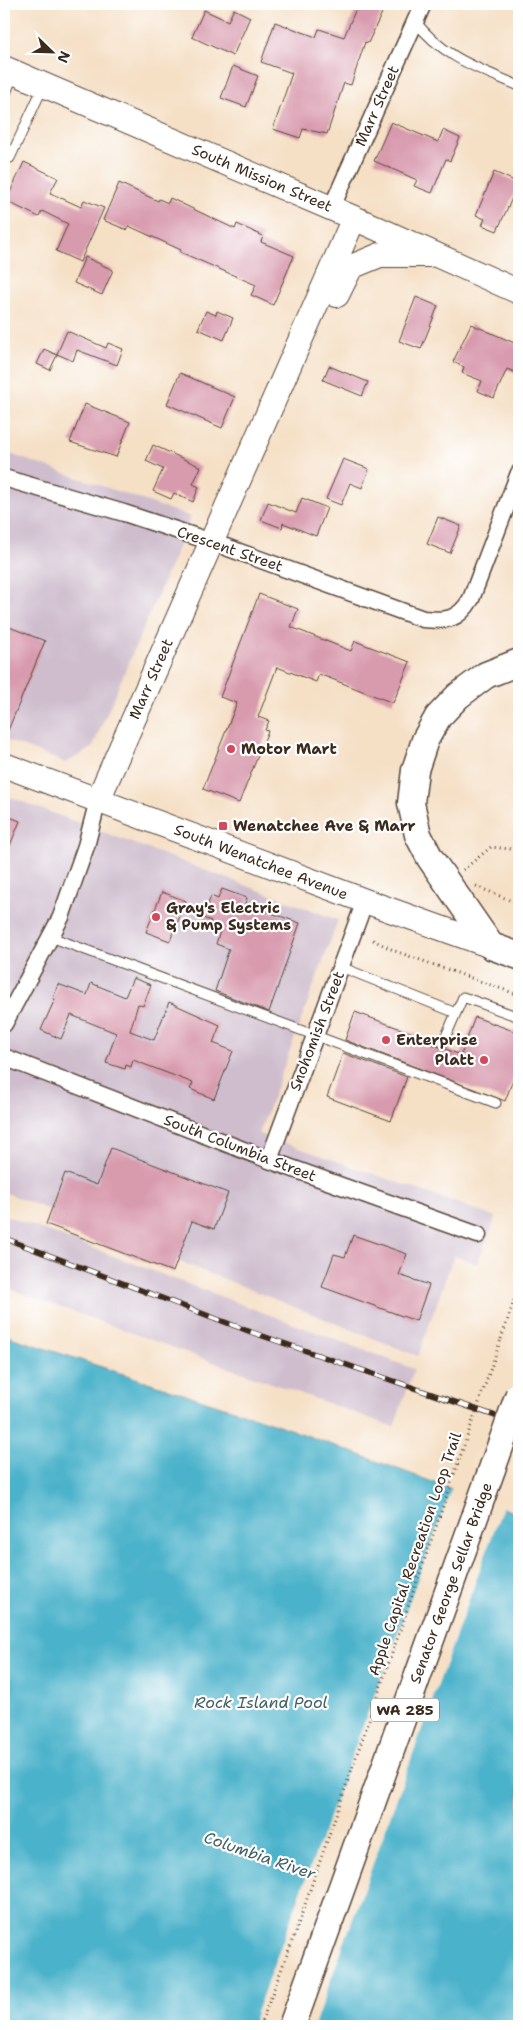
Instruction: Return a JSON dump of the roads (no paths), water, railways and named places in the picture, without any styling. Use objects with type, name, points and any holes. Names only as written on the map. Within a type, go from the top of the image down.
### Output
[{"type":"main road","name":"South Mission Street","points":[[9,70],[354,218],[519,292]]},
{"type":"main road","name":"Marr Street","points":[[98,800],[354,218]]},
{"type":"main road","name":"Marr Street","points":[[304,335],[320,327],[351,267],[380,255],[437,255]]},
{"type":"main road","points":[[490,946],[430,858],[418,835],[411,803],[415,770],[424,740],[438,717],[458,696],[486,675],[519,662]]},
{"type":"main road","name":"South Wenatchee Avenue","points":[[4,765],[365,902],[519,956]]},
{"type":"main road","name":"Senator George Sellar Bridge","points":[[292,2026],[519,1394]]},
{"type":"street","name":"Marr Street","points":[[331,208],[424,4]]},
{"type":"street","name":"Crescent Street","points":[[4,478],[124,512],[423,619],[447,619],[455,617],[465,610],[474,592],[519,473]]},
{"type":"street","name":"Marr Street","points":[[4,1024],[51,936],[70,895],[98,800]]},
{"type":"street","name":"Snohomish Street","points":[[269,1160],[365,902]]},
{"type":"street","name":"South Columbia Street","points":[[4,1057],[269,1160],[478,1235]]},
{"type":"lane","points":[[416,21],[428,37],[449,55],[519,86]]},
{"type":"lane","points":[[4,98],[9,70]]},
{"type":"lane","points":[[4,156],[10,158],[44,85]]},
{"type":"lane","points":[[51,936],[496,1103]]},
{"type":"lane","points":[[341,967],[456,1013]]},
{"type":"lane","points":[[443,1044],[463,996],[519,1017]]},
{"type":"water","name":"Rock Island Pool","points":[[4,1335],[276,1424],[519,1514],[519,2026],[4,2026]]},
{"type":"railway","points":[[4,1238],[251,1332],[519,1424]]},
{"type":"place","name":"Motor Mart","points":[[231,749]]},
{"type":"place","name":"Wenatchee Ave & Marr","points":[[223,826]]},
{"type":"place","name":"Gray's Electric & Pump Systems","points":[[156,917]]},
{"type":"place","name":"Enterprise","points":[[386,1040]]},
{"type":"place","name":"Platt","points":[[484,1060]]},
{"type":"water label","name":"Columbia River","points":[[260,1855]]}]
